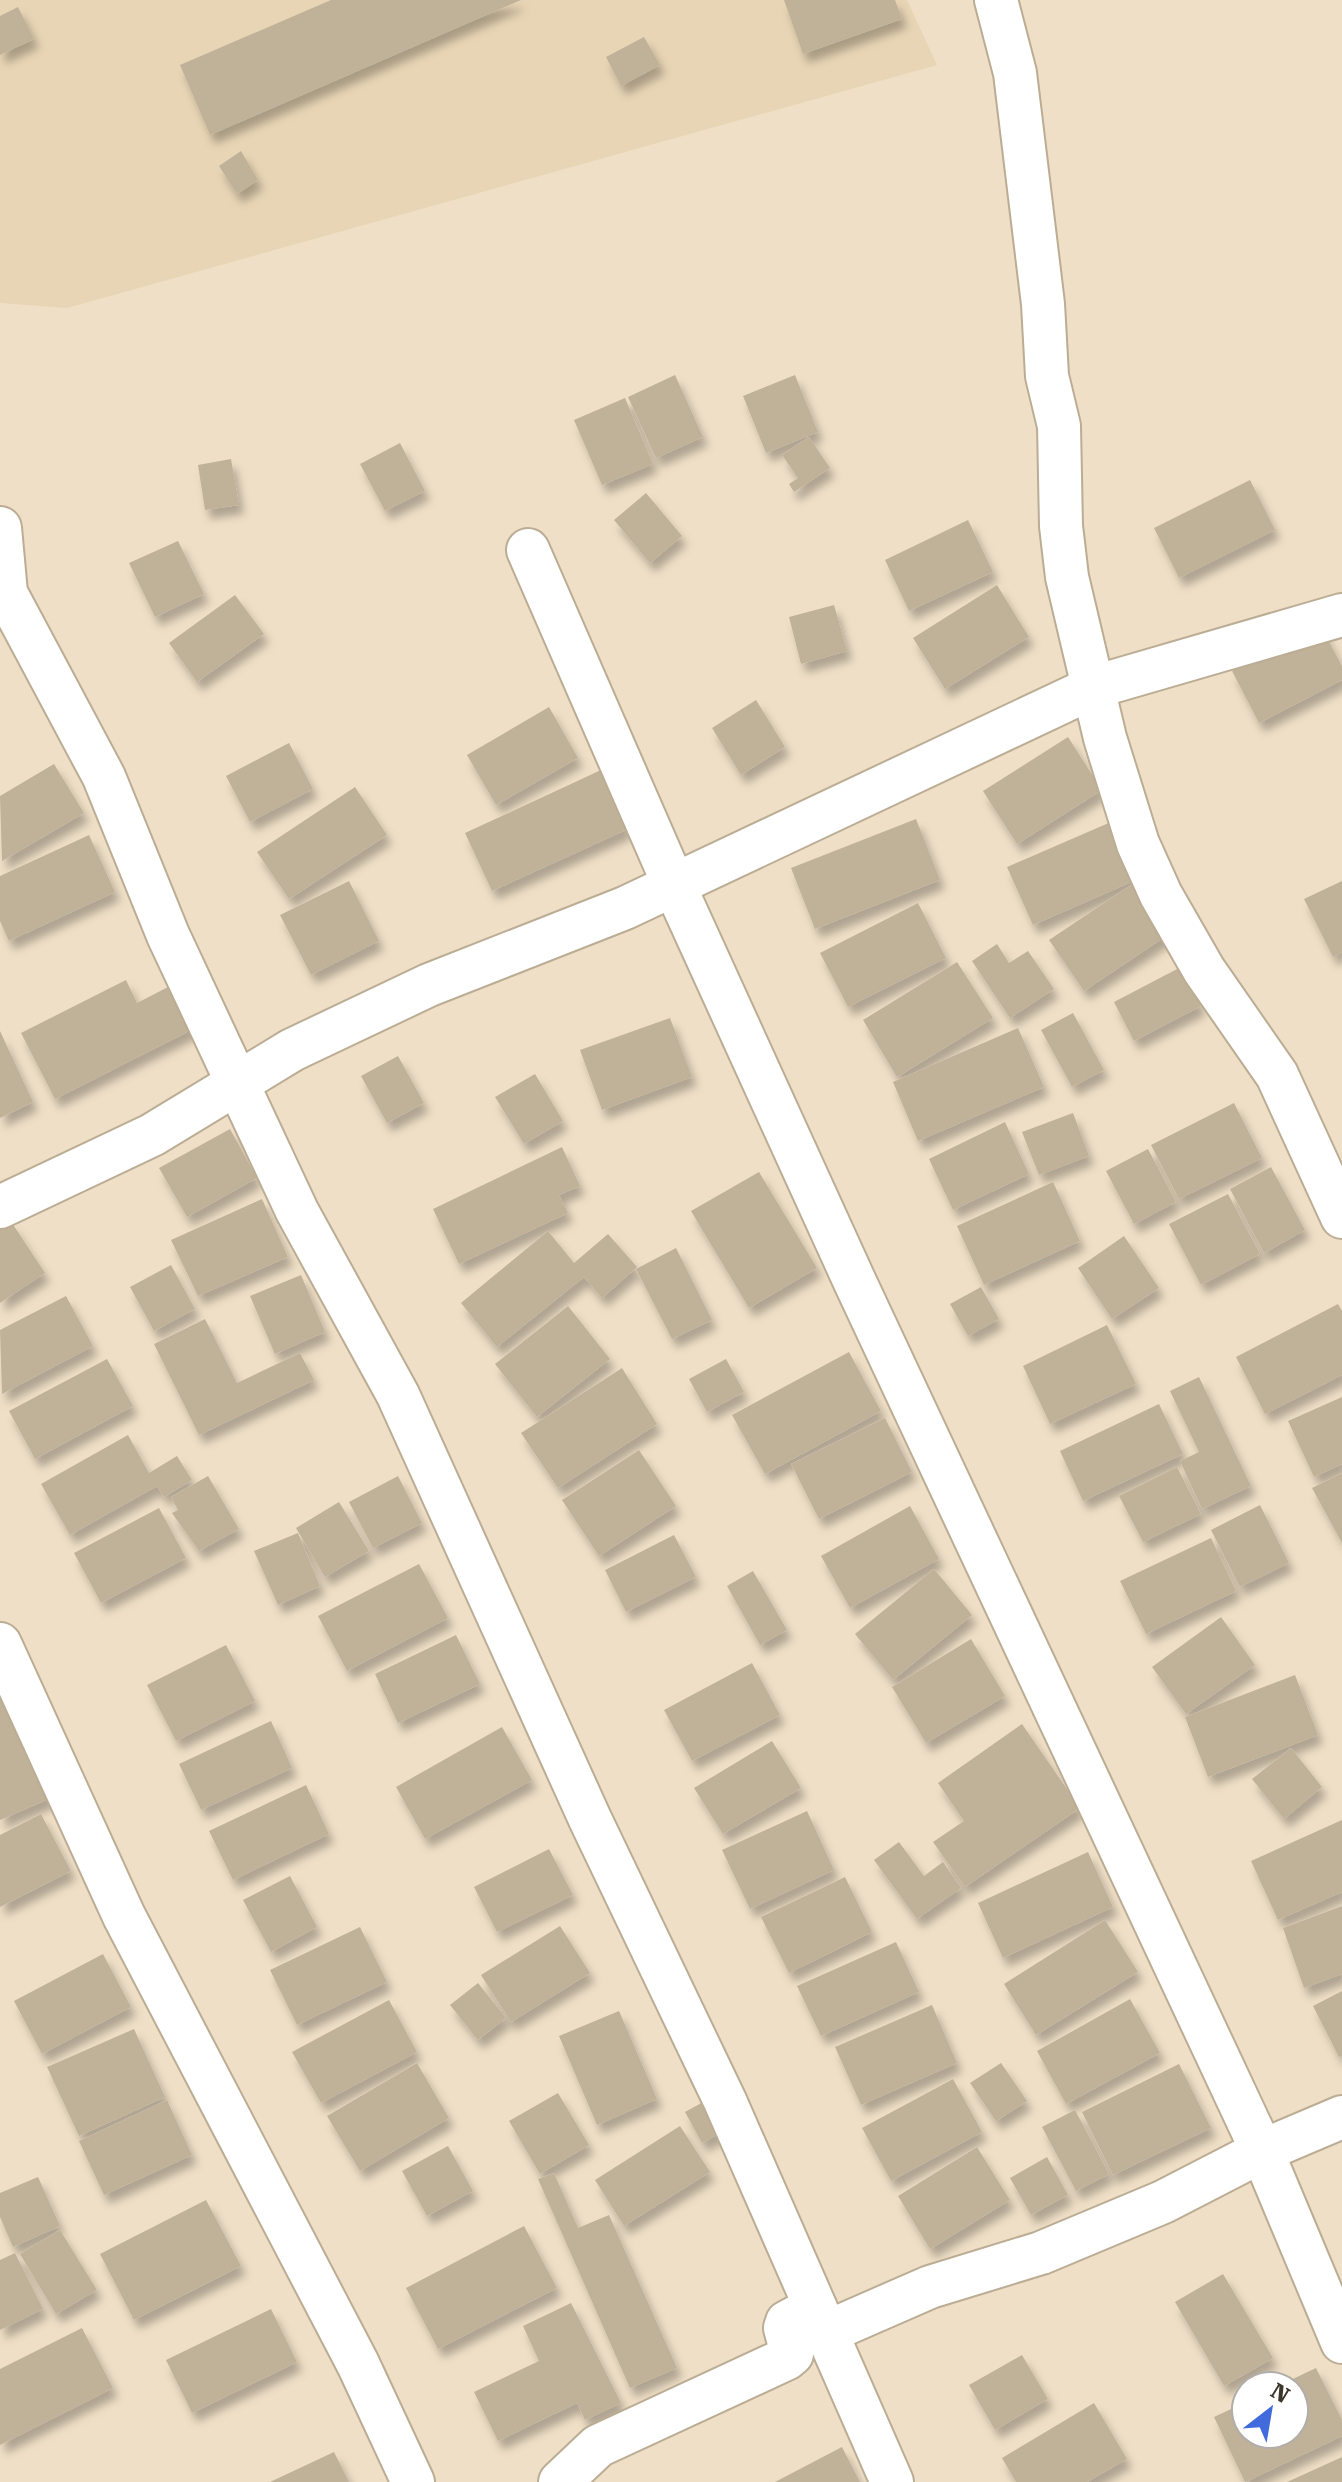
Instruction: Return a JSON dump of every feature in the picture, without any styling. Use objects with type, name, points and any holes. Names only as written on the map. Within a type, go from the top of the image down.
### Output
[{"type":"street","points":[[996,0],[1015,73],[1043,304],[1047,376],[1059,426],[1061,526],[1067,577],[1105,738],[1138,844],[1161,895],[1204,970],[1277,1075],[1342,1217]]},
{"type":"street","points":[[0,528],[6,593],[104,777],[168,935],[297,1211],[398,1395],[590,1819],[725,2101],[892,2482]]},
{"type":"street","points":[[528,550],[674,885],[979,1549],[1262,2151],[1342,2342]]},
{"type":"street","points":[[0,1207],[139,1141],[240,1084],[292,1050],[429,985],[674,885],[1094,687],[1342,615]]},
{"type":"street","points":[[0,1644],[124,1916],[358,2364],[413,2482]]},
{"type":"street","points":[[560,2482],[598,2446],[786,2359],[792,2354],[785,2328],[787,2322],[821,2319],[1055,2247],[1163,2202],[1262,2151],[1342,2117]]},
{"type":"shaded area","points":[[0,0],[907,0],[937,65],[67,308],[0,303]]},
{"type":"building","points":[[331,0],[521,0],[210,135],[180,65]]},
{"type":"building","points":[[784,0],[895,0],[902,19],[803,54]]},
{"type":"building","points":[[18,7],[34,39],[0,55],[0,16]]},
{"type":"building","points":[[644,37],[660,65],[621,86],[606,57]]},
{"type":"building","points":[[241,151],[258,180],[237,194],[219,166]]},
{"type":"building","points":[[675,375],[703,437],[656,458],[628,397]]},
{"type":"building","points":[[795,375],[818,432],[766,453],[743,396]]},
{"type":"building","points":[[625,398],[653,464],[602,485],[574,420]]},
{"type":"building","points":[[809,437],[830,468],[794,492],[789,484],[798,478],[782,455]]},
{"type":"building","points":[[400,443],[425,491],[385,511],[360,464]]},
{"type":"building","points":[[231,459],[239,505],[205,510],[198,465]]},
{"type":"building","points":[[1250,480],[1275,530],[1179,578],[1154,528]]},
{"type":"building","points":[[646,493],[682,536],[650,563],[614,520]]},
{"type":"building","points":[[968,520],[993,572],[909,611],[885,560]]},
{"type":"building","points":[[178,541],[204,594],[155,617],[129,563]]},
{"type":"building","points":[[997,585],[1029,637],[945,689],[913,638]]},
{"type":"building","points":[[235,595],[264,634],[197,682],[169,643]]},
{"type":"building","points":[[834,605],[847,651],[801,664],[789,617]]},
{"type":"building","points":[[1320,625],[1342,666],[1342,680],[1259,723],[1232,671]]},
{"type":"building","points":[[756,700],[785,747],[741,775],[712,728]]},
{"type":"building","points":[[549,707],[578,758],[496,805],[467,755]]},
{"type":"building","points":[[1068,737],[1102,790],[1017,844],[983,791]]},
{"type":"building","points":[[289,743],[313,789],[250,822],[226,776]]},
{"type":"building","points":[[54,764],[84,813],[2,861],[0,796]]},
{"type":"building","points":[[601,770],[628,829],[492,891],[465,833]]},
{"type":"building","points":[[355,787],[387,835],[289,899],[257,852]]},
{"type":"building","points":[[916,819],[940,880],[815,929],[791,868]]},
{"type":"building","points":[[1111,822],[1136,880],[1033,925],[1007,867]]},
{"type":"building","points":[[89,835],[115,892],[9,941],[0,921],[0,876]]},
{"type":"building","points":[[349,881],[379,941],[311,975],[280,915]]},
{"type":"building","points":[[1342,881],[1342,952],[1333,957],[1304,899]]},
{"type":"building","points":[[1134,883],[1169,934],[1084,991],[1049,940]]},
{"type":"building","points":[[918,903],[946,958],[848,1007],[820,953]]},
{"type":"building","points":[[997,944],[1009,963],[1028,951],[1054,989],[1010,1018],[972,961]]},
{"type":"building","points":[[957,962],[993,1018],[897,1077],[863,1020]]},
{"type":"building","points":[[1181,967],[1201,1006],[1134,1041],[1114,1002]]},
{"type":"building","points":[[126,980],[137,1003],[172,985],[195,1028],[55,1099],[21,1033]]},
{"type":"building","points":[[1073,1013],[1104,1070],[1072,1087],[1041,1030]]},
{"type":"building","points":[[670,1018],[692,1077],[602,1110],[580,1050]]},
{"type":"building","points":[[1018,1028],[1044,1087],[918,1141],[893,1082]]},
{"type":"building","points":[[0,1031],[33,1102],[0,1118]]},
{"type":"building","points":[[398,1056],[424,1103],[387,1123],[361,1076]]},
{"type":"building","points":[[535,1074],[563,1121],[524,1144],[495,1097]]},
{"type":"building","points":[[1234,1103],[1262,1158],[1179,1199],[1151,1145]]},
{"type":"building","points":[[1073,1113],[1089,1156],[1039,1175],[1022,1132]]},
{"type":"building","points":[[1005,1122],[1029,1174],[953,1210],[929,1159]]},
{"type":"building","points":[[230,1129],[257,1178],[187,1217],[159,1168]]},
{"type":"building","points":[[562,1147],[580,1186],[559,1195],[568,1213],[459,1264],[433,1209]]},
{"type":"building","points":[[1148,1149],[1176,1202],[1134,1224],[1106,1171]]},
{"type":"building","points":[[1271,1167],[1305,1230],[1264,1253],[1230,1189]]},
{"type":"building","points":[[759,1172],[817,1268],[749,1308],[691,1211]]},
{"type":"building","points":[[1053,1182],[1080,1241],[984,1285],[957,1226]]},
{"type":"building","points":[[1228,1194],[1260,1254],[1201,1285],[1169,1224]]},
{"type":"building","points":[[262,1199],[288,1257],[198,1296],[171,1240]]},
{"type":"building","points":[[12,1223],[45,1273],[0,1303],[0,1230]]},
{"type":"building","points":[[548,1231],[574,1263],[608,1234],[637,1267],[602,1298],[584,1277],[497,1347],[461,1303]]},
{"type":"building","points":[[1124,1236],[1159,1288],[1112,1319],[1078,1268]]},
{"type":"building","points":[[676,1248],[712,1320],[672,1339],[636,1269]]},
{"type":"building","points":[[171,1265],[195,1309],[154,1331],[130,1287]]},
{"type":"building","points":[[301,1275],[325,1332],[275,1354],[250,1296]]},
{"type":"building","points":[[981,1287],[999,1319],[968,1336],[950,1304]]},
{"type":"building","points":[[66,1296],[93,1346],[2,1394],[0,1330]]},
{"type":"building","points":[[1338,1304],[1342,1311],[1342,1375],[1265,1414],[1236,1357]]},
{"type":"building","points":[[568,1306],[610,1359],[537,1417],[495,1364]]},
{"type":"building","points":[[205,1319],[237,1383],[300,1353],[314,1380],[199,1435],[154,1344]]},
{"type":"building","points":[[1107,1325],[1136,1384],[1050,1424],[1023,1366]]},
{"type":"building","points":[[849,1352],[881,1411],[765,1474],[732,1415]]},
{"type":"building","points":[[107,1359],[133,1406],[35,1459],[9,1411]]},
{"type":"building","points":[[726,1359],[744,1392],[707,1412],[689,1379]]},
{"type":"building","points":[[622,1368],[657,1424],[558,1488],[521,1433]]},
{"type":"building","points":[[1199,1377],[1251,1486],[1202,1509],[1180,1461],[1199,1452],[1170,1391]]},
{"type":"building","points":[[1342,1397],[1342,1464],[1314,1477],[1288,1421]]},
{"type":"building","points":[[1159,1404],[1183,1454],[1083,1501],[1060,1451]]},
{"type":"building","points":[[885,1418],[912,1472],[819,1519],[791,1464]]},
{"type":"building","points":[[128,1435],[149,1473],[177,1456],[192,1480],[164,1497],[157,1486],[70,1535],[41,1484]]},
{"type":"building","points":[[639,1450],[676,1506],[599,1556],[562,1500]]},
{"type":"building","points":[[1177,1467],[1201,1514],[1143,1542],[1119,1496]]},
{"type":"building","points":[[1342,1473],[1342,1543],[1312,1488]]},
{"type":"building","points":[[208,1476],[239,1529],[199,1551],[172,1513],[178,1510],[171,1497]]},
{"type":"building","points":[[398,1476],[422,1523],[373,1548],[349,1502]]},
{"type":"building","points":[[339,1502],[369,1551],[325,1577],[296,1528]]},
{"type":"building","points":[[1260,1505],[1289,1563],[1240,1587],[1211,1530]]},
{"type":"building","points":[[910,1506],[939,1559],[850,1608],[821,1556]]},
{"type":"building","points":[[159,1508],[186,1558],[101,1603],[74,1553]]},
{"type":"building","points":[[298,1533],[320,1586],[278,1605],[254,1551]]},
{"type":"building","points":[[674,1535],[696,1577],[626,1612],[605,1570]]},
{"type":"building","points":[[1211,1538],[1236,1591],[1146,1634],[1120,1581]]},
{"type":"building","points":[[419,1564],[448,1618],[347,1671],[318,1616]]},
{"type":"building","points":[[934,1569],[972,1615],[893,1680],[855,1634]]},
{"type":"building","points":[[753,1571],[787,1630],[760,1645],[727,1586]]},
{"type":"building","points":[[1221,1617],[1255,1665],[1186,1714],[1152,1667]]},
{"type":"building","points":[[456,1635],[480,1684],[398,1723],[375,1674]]},
{"type":"building","points":[[971,1639],[1005,1696],[926,1743],[892,1687]]},
{"type":"building","points":[[226,1645],[255,1701],[176,1741],[147,1685]]},
{"type":"building","points":[[752,1663],[780,1715],[692,1761],[664,1710]]},
{"type":"building","points":[[1295,1675],[1318,1735],[1208,1777],[1185,1717]]},
{"type":"building","points":[[0,1686],[51,1798],[0,1820]]},
{"type":"building","points":[[271,1721],[292,1768],[201,1810],[179,1764]]},
{"type":"building","points":[[1022,1724],[1080,1808],[965,1887],[933,1842],[964,1821],[938,1783]]},
{"type":"building","points":[[502,1727],[532,1780],[425,1839],[396,1787]]},
{"type":"building","points":[[772,1741],[801,1788],[723,1834],[694,1788]]},
{"type":"building","points":[[1291,1748],[1322,1787],[1284,1819],[1252,1779]]},
{"type":"building","points":[[306,1785],[329,1834],[233,1880],[209,1831]]},
{"type":"building","points":[[807,1811],[834,1870],[750,1909],[722,1850]]},
{"type":"building","points":[[41,1814],[71,1871],[0,1907],[0,1835]]},
{"type":"building","points":[[1342,1820],[1342,1892],[1278,1920],[1251,1861]]},
{"type":"building","points":[[899,1842],[924,1876],[943,1862],[961,1888],[917,1919],[874,1860]]},
{"type":"building","points":[[549,1849],[573,1895],[497,1932],[474,1887]]},
{"type":"building","points":[[1088,1852],[1113,1907],[1003,1958],[978,1903]]},
{"type":"building","points":[[290,1876],[317,1927],[271,1952],[243,1900]]},
{"type":"building","points":[[845,1877],[872,1932],[789,1973],[761,1917]]},
{"type":"building","points":[[1342,1906],[1342,1974],[1304,1988],[1283,1928]]},
{"type":"building","points":[[1105,1920],[1138,1972],[1036,2035],[1004,1984]]},
{"type":"building","points":[[560,1926],[590,1973],[511,2022],[481,1975]]},
{"type":"building","points":[[360,1927],[387,1982],[297,2025],[270,1970]]},
{"type":"building","points":[[896,1942],[919,1992],[821,2036],[797,1986]]},
{"type":"building","points":[[103,1954],[131,2007],[42,2054],[14,2001]]},
{"type":"building","points":[[478,1983],[506,2018],[478,2040],[450,2005]]},
{"type":"building","points":[[1342,1991],[1342,2056],[1339,2057],[1313,2006]]},
{"type":"building","points":[[1130,1999],[1160,2053],[1066,2104],[1037,2051]]},
{"type":"building","points":[[389,2000],[417,2052],[321,2103],[292,2052]]},
{"type":"building","points":[[932,2005],[957,2063],[861,2105],[835,2047]]},
{"type":"building","points":[[619,2011],[657,2099],[597,2125],[559,2036]]},
{"type":"building","points":[[134,2029],[165,2097],[79,2136],[47,2067]]},
{"type":"building","points":[[417,2063],[449,2118],[360,2171],[327,2116]]},
{"type":"building","points":[[1001,2063],[1027,2101],[996,2121],[970,2083]]},
{"type":"building","points":[[1179,2064],[1211,2128],[1113,2175],[1082,2112]]},
{"type":"building","points":[[953,2079],[982,2132],[891,2181],[862,2128]]},
{"type":"building","points":[[558,2093],[589,2145],[540,2174],[509,2121]]},
{"type":"building","points":[[716,2095],[733,2126],[702,2143],[685,2112]]},
{"type":"building","points":[[167,2100],[192,2155],[104,2195],[79,2141]]},
{"type":"building","points":[[1075,2110],[1109,2174],[1076,2191],[1042,2127]]},
{"type":"building","points":[[680,2126],[710,2172],[624,2226],[595,2180]]},
{"type":"building","points":[[448,2146],[473,2191],[427,2216],[402,2171]]},
{"type":"building","points":[[977,2147],[1010,2200],[930,2249],[898,2196]]},
{"type":"building","points":[[1047,2157],[1068,2195],[1031,2215],[1010,2178]]},
{"type":"building","points":[[554,2173],[578,2228],[609,2215],[677,2368],[630,2388],[538,2179]]},
{"type":"building","points":[[38,2177],[60,2226],[13,2247],[0,2217],[0,2193]]},
{"type":"building","points":[[206,2200],[241,2266],[134,2320],[100,2254]]},
{"type":"building","points":[[524,2226],[557,2288],[438,2349],[406,2288]]},
{"type":"building","points":[[60,2230],[97,2290],[56,2314],[20,2254]]},
{"type":"building","points":[[15,2253],[43,2309],[0,2330],[0,2260]]},
{"type":"building","points":[[1223,2274],[1273,2358],[1252,2370],[1230,2370],[1230,2383],[1224,2386],[1175,2302]]},
{"type":"building","points":[[571,2303],[621,2403],[585,2420],[577,2403],[498,2441],[474,2392],[539,2361],[523,2326]]},
{"type":"building","points":[[271,2309],[297,2362],[192,2413],[166,2360]]},
{"type":"building","points":[[82,2328],[113,2388],[0,2445],[0,2369]]},
{"type":"building","points":[[1022,2355],[1048,2399],[995,2430],[969,2385]]},
{"type":"building","points":[[1316,2368],[1342,2420],[1342,2436],[1245,2482],[1214,2417],[1230,2410],[1230,2450],[1310,2450],[1310,2371]]},
{"type":"building","points":[[1094,2403],[1127,2459],[1087,2482],[1016,2482],[1002,2458]]},
{"type":"building","points":[[842,2447],[860,2482],[775,2482]]},
{"type":"building","points":[[334,2452],[349,2482],[270,2482]]},
{"type":"building","points":[[1342,2457],[1342,2482],[1287,2482]]}]
